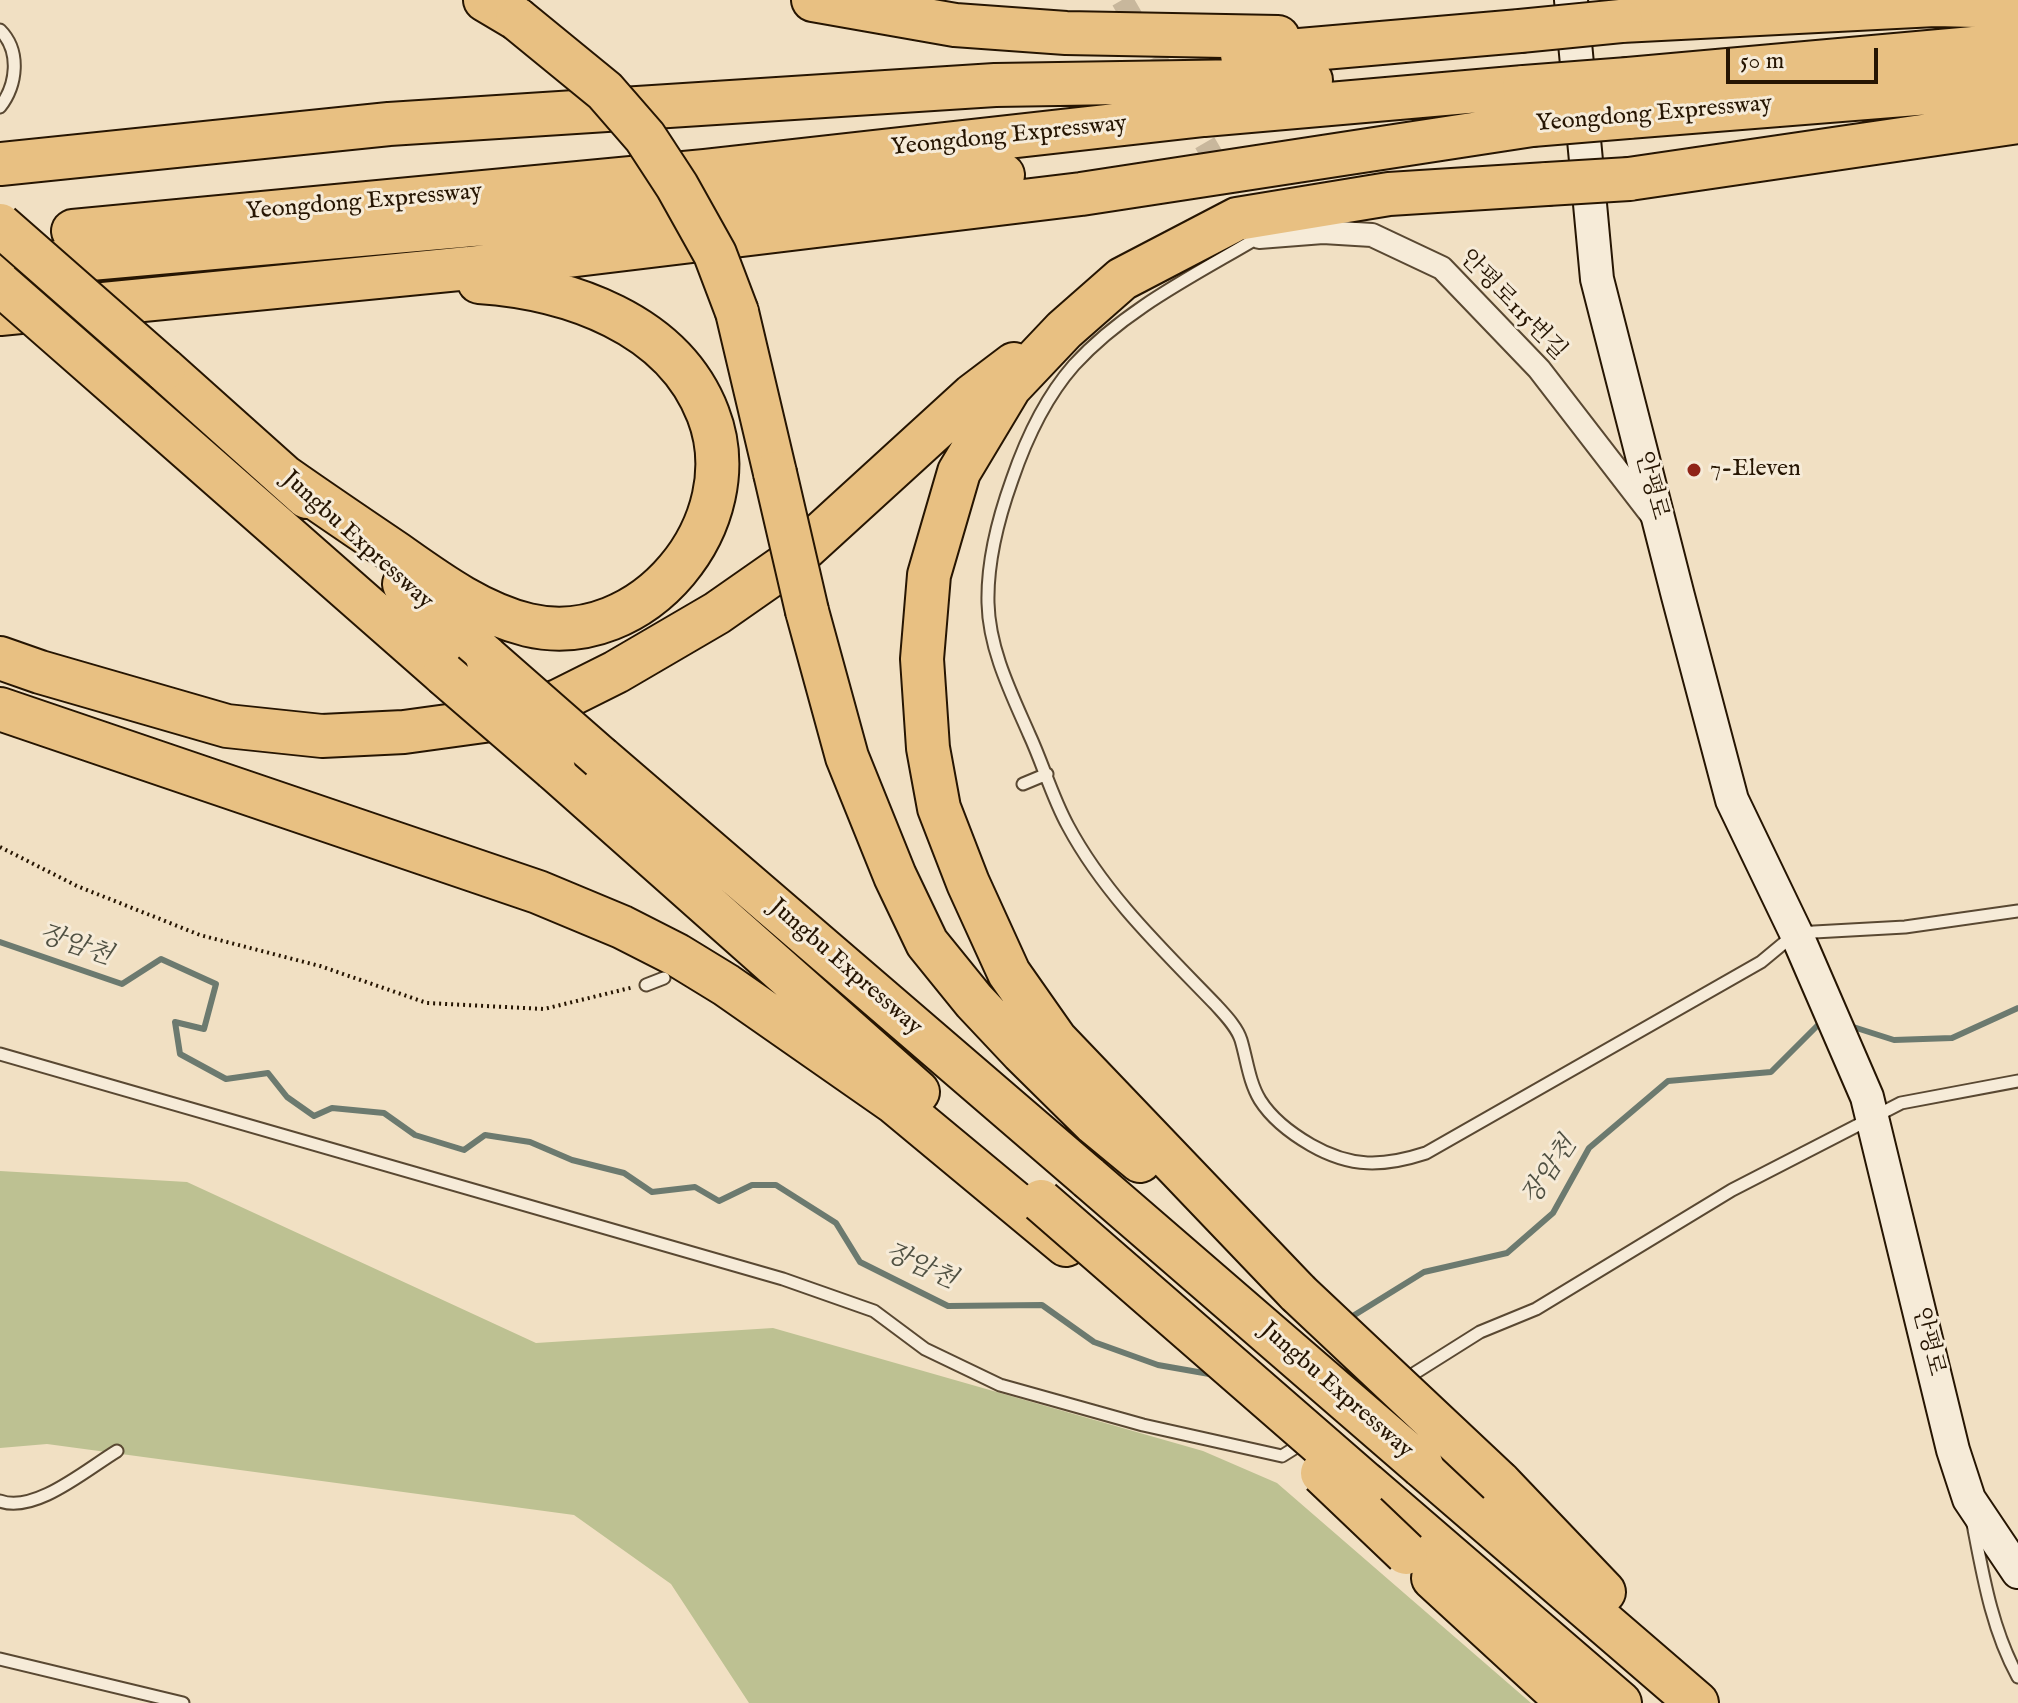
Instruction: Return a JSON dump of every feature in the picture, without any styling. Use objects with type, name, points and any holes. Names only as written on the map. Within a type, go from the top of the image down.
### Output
[{"type":"highway","points":[[813,0],[955,25],[1066,33],[1415,41]]},
{"type":"highway","points":[[0,143],[188,124],[475,106],[816,90],[1621,21],[1935,5],[2018,7]]},
{"type":"highway","points":[[501,9],[605,91],[645,137],[715,254],[737,312],[807,611],[847,757],[895,876],[927,943],[974,1001],[1094,1123],[1298,1293]]},
{"type":"highway","name":"Yeongdong Expressway","points":[[1628,98],[2018,44]]},
{"type":"highway","points":[[0,164],[389,124],[995,85],[1309,80],[1528,106]]},
{"type":"highway","name":"Yeongdong Expressway","points":[[0,238],[705,171],[1204,115],[1528,106],[1628,98],[2018,86]]},
{"type":"highway","points":[[0,314],[469,268],[1081,194],[1528,106]]},
{"type":"highway","name":"Yeongdong Expressway","points":[[0,267],[697,205],[1402,135],[1528,106]]},
{"type":"highway","points":[[1715,1703],[1674,1665],[1499,1482],[1298,1293],[1056,1040],[1009,973],[968,883],[939,808],[928,748],[922,659],[929,575],[959,472],[1010,387],[1064,330],[1122,279],[1237,219],[1389,194],[1629,179],[2018,122]]},
{"type":"highway","name":"Jungbu Expressway","points":[[0,225],[601,758],[1697,1703]]},
{"type":"highway","points":[[285,477],[453,592],[484,610],[532,626],[579,627],[598,624],[625,613],[667,584],[686,560],[702,530],[713,498],[717,467],[715,443],[709,416],[699,393],[668,352],[614,316],[577,299],[514,284],[382,276]]},
{"type":"highway","name":"Jungbu Expressway","points":[[0,284],[1041,1201],[1620,1703]]},
{"type":"highway","points":[[0,658],[227,726],[322,736],[404,732],[513,717],[558,701],[616,672],[717,613],[790,562],[973,395],[1086,310]]},
{"type":"highway","points":[[0,709],[538,892],[622,927],[726,985],[895,1103],[1196,1354],[1569,1703]]},
{"type":"street","name":"안평로","points":[[1571,0],[1597,279],[1732,800],[1800,942],[1870,1107],[1953,1450],[1969,1499],[2018,1572]]},
{"type":"street","name":"안평로115번길","points":[[1259,237],[1323,232],[1372,235],[1442,268],[1539,369],[1662,529]]},
{"type":"lane","points":[[0,30],[13,52],[15,70],[7,98],[0,107]]},
{"type":"lane","points":[[1259,237],[1146,304],[1106,334],[1073,366],[1042,409],[1021,454],[1003,506],[990,560],[988,604],[995,648],[1009,690],[1067,825],[1101,877],[1144,930],[1225,1014],[1240,1037],[1248,1070],[1260,1099],[1281,1125],[1312,1146],[1371,1165],[1403,1160],[1426,1153],[1800,942],[2018,911]]},
{"type":"lane","points":[[1023,784],[1047,774]]},
{"type":"lane","points":[[646,985],[664,978]]},
{"type":"lane","points":[[0,1054],[783,1279],[874,1311],[925,1349],[1000,1385],[1028,1393],[1143,1425],[1282,1456],[1322,1431]]},
{"type":"lane","points":[[1348,1415],[1480,1332],[1536,1309],[1870,1107],[2018,1081]]},
{"type":"lane","points":[[0,1501],[11,1505],[37,1500],[117,1451]]},
{"type":"lane","points":[[1969,1499],[1983,1578],[2004,1652],[2018,1677]]},
{"type":"lane","points":[[0,1659],[183,1703]]},
{"type":"path","points":[[0,847],[77,886],[200,935],[320,966],[427,1003],[544,1009],[646,985]]},
{"type":"green space","points":[[0,1171],[187,1182],[536,1343],[773,1328],[1203,1451],[1277,1483],[1531,1703],[749,1703],[671,1584],[574,1515],[47,1444],[0,1448]]},
{"type":"waterway","name":"장암천","points":[[0,942],[122,984],[161,959],[216,984],[204,1029],[175,1022],[180,1054],[226,1079],[268,1073],[287,1097],[314,1116],[332,1108],[384,1113],[415,1135],[464,1150],[485,1135],[530,1142],[572,1160],[624,1173],[652,1192],[695,1187],[719,1201],[752,1185],[776,1185],[836,1223],[860,1262],[948,1306],[1042,1305],[1094,1342],[1158,1365],[1215,1375]]},
{"type":"waterway","name":"장암천","points":[[1847,1025],[1894,1040],[1952,1038],[2018,1008]]},
{"type":"waterway","name":"장암천","points":[[1348,1319],[1424,1272],[1507,1253],[1553,1213],[1589,1148],[1668,1081],[1771,1072],[1822,1021]]},
{"type":"tunnel","points":[[1122,0],[1252,224]]},
{"type":"place","name":"7-Eleven","points":[[1694,470]]}]
